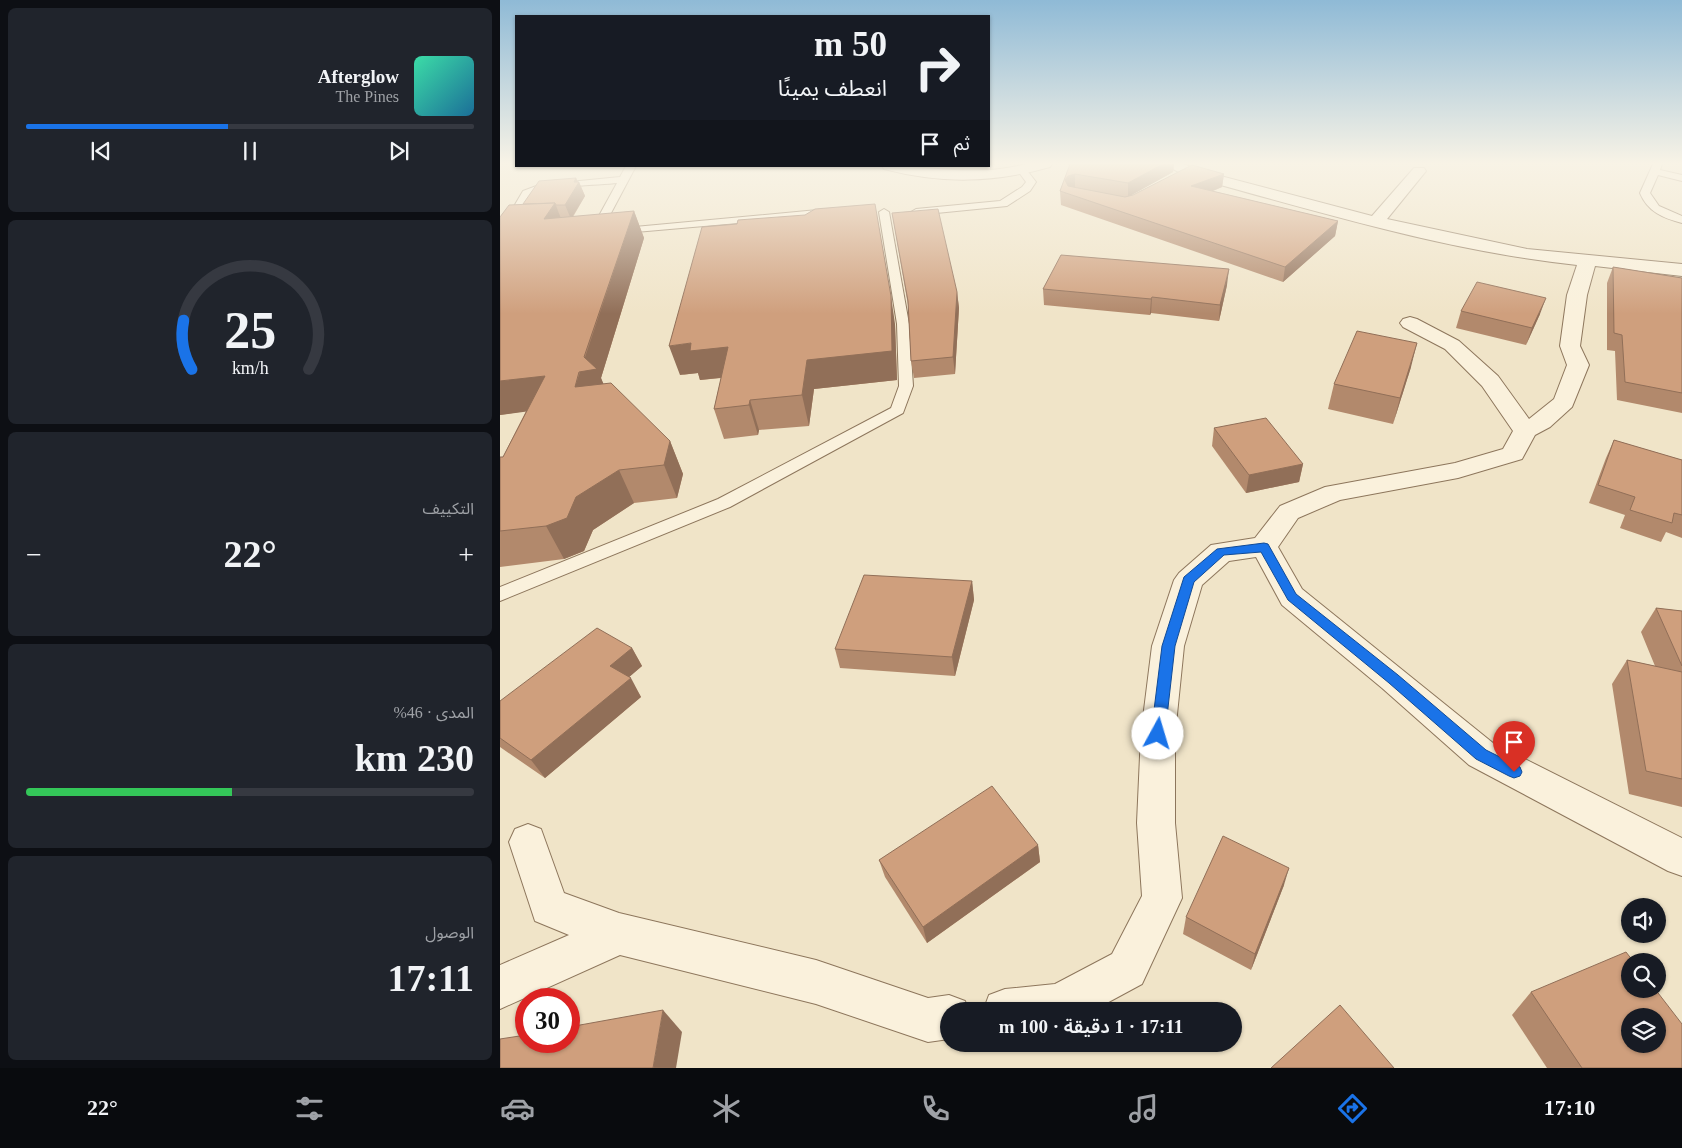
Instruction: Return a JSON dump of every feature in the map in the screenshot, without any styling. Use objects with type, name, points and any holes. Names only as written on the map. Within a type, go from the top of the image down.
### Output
[{"type":"street","points":[[1345,214],[1527,254],[1682,270]]},
{"type":"street","points":[[1376,222],[1383,214]]},
{"type":"street","points":[[1065,1002],[1127,969],[1162,898],[1156,822],[1158,734],[1168,646],[1189,580],[1221,552],[1264,547],[1289,512],[1334,492],[1458,470],[1513,454],[1525,431],[1542,422],[1564,402],[1573,380],[1578,365],[1570,346],[1577,295],[1588,259]]},
{"type":"street","points":[[1410,324],[1452,344],[1490,381],[1525,431]]},
{"type":"street","points":[[1264,547],[1292,597],[1481,754],[1682,858]]},
{"type":"street","points":[[528,842],[549,907],[618,934],[816,982],[928,1020],[940,1018]]},
{"type":"street","points":[[500,987],[618,934]]},
{"type":"lane","points":[[515,214],[511,220],[511,227],[521,226]]},
{"type":"lane","points":[[600,214],[594,223],[594,234],[811,214]]},
{"type":"lane","points":[[500,594],[724,502],[898,410],[906,386],[903,324],[889,214]]},
{"type":"lane","points":[[1666,214],[1682,220]]},
{"type":"building","points":[[502,214],[548,214],[544,219],[602,214],[633,214],[584,357],[597,369],[579,372],[575,387],[611,383],[670,441],[664,465],[619,470],[576,497],[567,518],[546,526],[500,531],[500,457],[503,457],[545,376],[500,381],[500,217]]},
{"type":"building","points":[[877,214],[891,296],[892,351],[807,360],[802,395],[750,400],[749,405],[714,409],[728,347],[690,351],[691,343],[669,346],[702,227],[737,224],[738,220],[805,215]]},
{"type":"building","points":[[892,214],[939,214],[957,292],[953,357],[911,361],[908,301]]},
{"type":"building","points":[[1128,214],[1308,214],[1338,221],[1285,267]]},
{"type":"building","points":[[1061,255],[1229,269],[1220,305],[1152,297],[1151,299],[1043,289]]},
{"type":"building","points":[[1613,267],[1682,278],[1682,393],[1625,382],[1622,335],[1614,333]]},
{"type":"building","points":[[1477,282],[1546,298],[1532,328],[1461,311]]},
{"type":"building","points":[[1357,331],[1417,343],[1400,398],[1334,384]]},
{"type":"building","points":[[1266,418],[1303,464],[1249,475],[1214,428]]},
{"type":"building","points":[[1614,440],[1682,460],[1682,515],[1674,513],[1672,523],[1630,510],[1635,497],[1598,485]]},
{"type":"building","points":[[864,575],[972,581],[952,657],[835,649]]},
{"type":"building","points":[[1656,608],[1682,611],[1682,666]]},
{"type":"building","points":[[597,628],[632,648],[610,666],[631,678],[531,760],[500,738],[500,701]]},
{"type":"building","points":[[1627,660],[1682,672],[1682,779],[1646,771]]},
{"type":"building","points":[[992,786],[1038,845],[923,927],[879,860]]},
{"type":"building","points":[[1223,836],[1289,868],[1255,954],[1186,917]]},
{"type":"building","points":[[1621,954],[1621,998],[1662,998],[1682,1024],[1682,1068],[1582,1068],[1531,992]]},
{"type":"building","points":[[1340,1005],[1394,1068],[1271,1068]]},
{"type":"building","points":[[663,1010],[653,1068],[500,1068],[500,1039],[515,1037],[515,1053],[580,1053],[580,1025]]},
{"type":"route","points":[[1158,734],[1168,646],[1189,580],[1221,552],[1264,547],[1292,597],[1481,754],[1514,772]]}]
